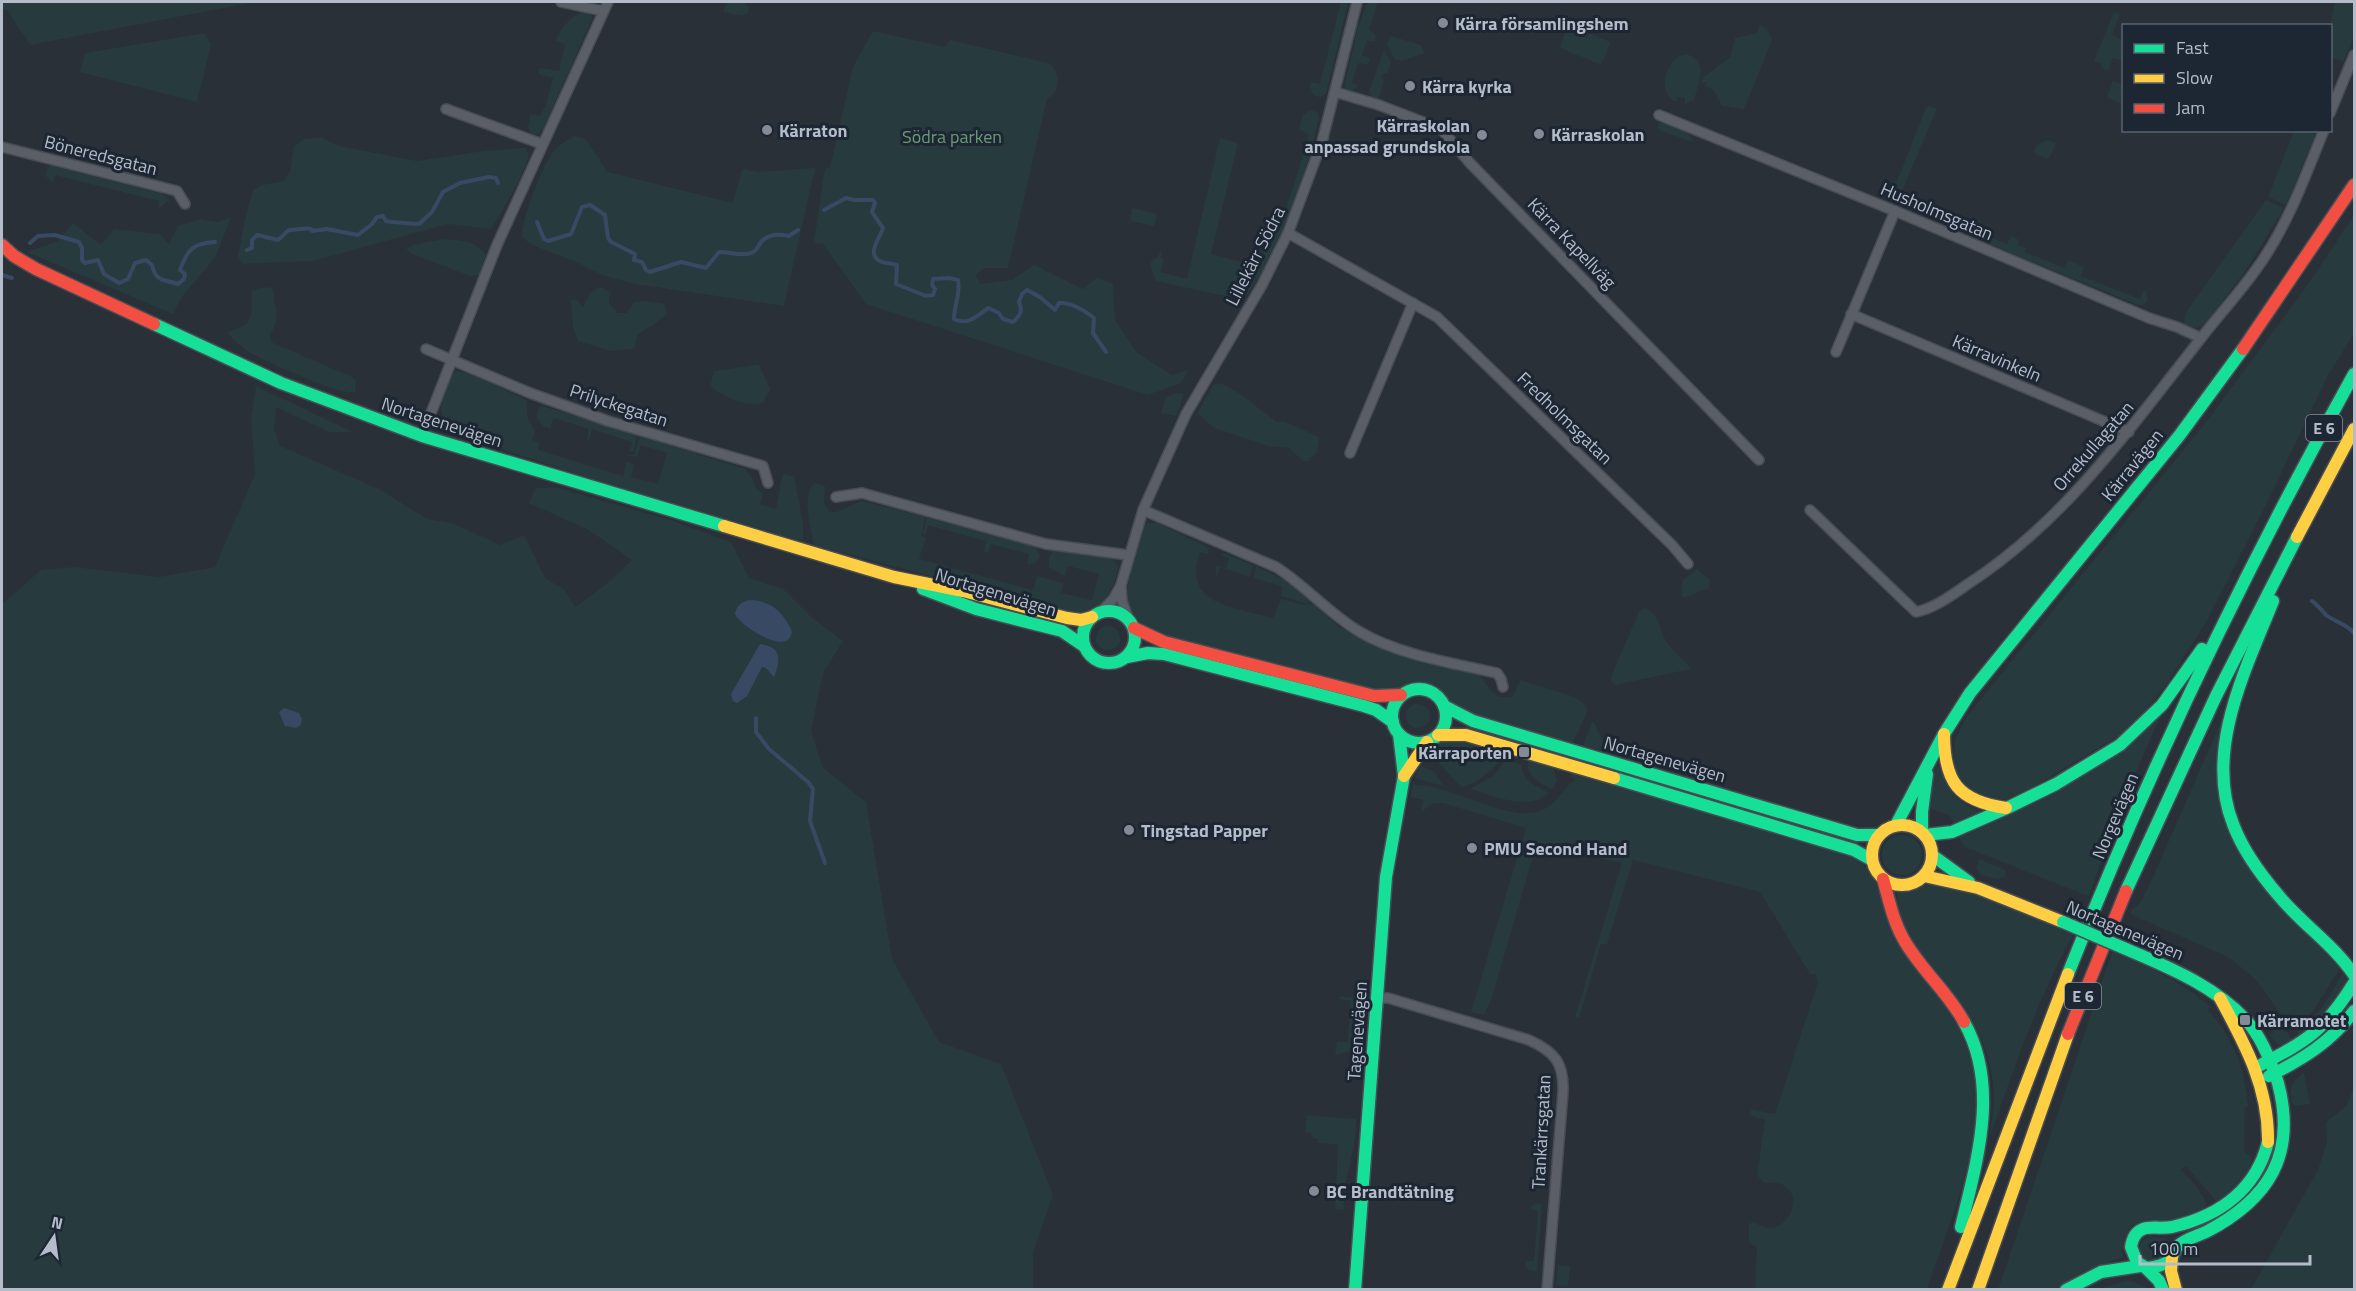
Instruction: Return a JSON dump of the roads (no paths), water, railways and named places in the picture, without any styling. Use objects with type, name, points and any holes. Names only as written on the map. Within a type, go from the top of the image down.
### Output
[{"type":"main road","name":"Kärravägen","points":[[1896,825],[1944,735],[1970,693],[2179,436],[2245,346],[2355,185]]},
{"type":"main road","name":"Nortagenevägen","points":[[2,245],[14,256],[36,269],[210,351],[314,396],[422,436],[894,577],[976,609],[1062,631],[1084,646],[1088,654],[1103,663],[1111,664],[1127,657],[1148,653],[1164,654],[1364,706],[1393,722]]},
{"type":"main road","name":"Norgevägen","points":[[1947,1290],[2008,1121],[2143,794],[2224,620],[2355,374]]},
{"type":"main road","name":"E 6","points":[[1978,1290],[2038,1115],[2093,969],[2165,804],[2253,619],[2355,429]]},
{"type":"main road","points":[[2303,523],[2231,717],[2223,764],[2224,788],[2237,836],[2249,858],[2279,897],[2346,963],[2355,975]]},
{"type":"main road","name":"Nortagenevägen","points":[[894,577],[963,591],[1066,618],[1081,620],[1116,611],[1152,638],[1164,642],[1374,696],[1401,695],[1408,691],[1426,689],[1440,698],[1444,706],[1473,721],[1857,835],[1879,835]]},
{"type":"main road","points":[[1084,646],[1083,630],[1096,615]]},
{"type":"main road","points":[[1923,834],[1952,832],[2056,784],[2106,755],[2131,737],[2162,705],[2224,620]]},
{"type":"main road","points":[[1127,657],[1135,643],[1131,623]]},
{"type":"main road","points":[[1399,734],[1393,722],[1393,708],[1401,695]]},
{"type":"main road","points":[[1433,738],[1446,722],[1444,706]]},
{"type":"main road","name":"Nortagenevägen","points":[[1399,734],[1412,742],[1466,735],[1844,847],[1872,860]]},
{"type":"main road","name":"Tagenevägen","points":[[1355,1290],[1386,877],[1404,776],[1399,734]]},
{"type":"main road","points":[[1944,735],[1944,762],[1955,787],[1964,796],[1977,803],[2007,808]]},
{"type":"main road","name":"Tagenevägen","points":[[1404,776],[1433,738]]},
{"type":"main road","name":"Kärravägen","points":[[1923,834],[1922,812],[1930,761]]},
{"type":"main road","points":[[1896,825],[1910,826],[1923,834],[1930,844],[1932,863],[1924,876],[1907,885],[1895,885],[1883,879],[1876,871],[1872,860],[1873,846],[1879,835],[1896,825]]},
{"type":"main road","name":"Nortagenevägen","points":[[1932,855],[1951,871],[1978,888]]},
{"type":"main road","name":"Nortagenevägen","points":[[1924,876],[1978,888],[2189,977],[2220,998],[2245,1020],[2271,1060],[2285,1116],[2284,1136],[2276,1171],[2261,1194],[2245,1210],[2229,1221],[2180,1245],[2175,1249],[2172,1257],[2162,1264],[2143,1267],[2131,1254],[2133,1240],[2137,1233],[2144,1228],[2176,1226],[2214,1210],[2246,1188],[2259,1168],[2268,1146],[2269,1130],[2258,1074],[2220,998]]},
{"type":"main road","points":[[1883,879],[1895,923],[1905,942],[1963,1019],[1976,1048],[1982,1071],[1983,1127],[1947,1290]]},
{"type":"main road","points":[[2258,1074],[2271,1060],[2297,1046],[2320,1029],[2355,983]]},
{"type":"main road","points":[[2258,1074],[2275,1073],[2320,1050],[2335,1036],[2355,1011]]},
{"type":"main road","points":[[2172,1257],[2171,1271],[2176,1290]]},
{"type":"main road","points":[[2066,1290],[2083,1279],[2107,1269],[2143,1267],[2159,1281],[2163,1290]]},
{"type":"street","points":[[561,2],[603,11]]},
{"type":"street","points":[[422,436],[497,245],[608,2]]},
{"type":"street","name":"Lillekärr Södra","points":[[1096,615],[1114,598],[1121,585],[1143,510],[1186,414],[1256,296],[1288,233],[1313,169],[1358,2]]},
{"type":"street","points":[[2332,111],[2355,55]]},
{"type":"street","name":"Kärra Kapellväg","points":[[1335,92],[1402,113],[1443,131],[1469,162],[1760,460]]},
{"type":"street","points":[[446,109],[542,144]]},
{"type":"street","name":"Husholmsgatan","points":[[1659,115],[2201,338]]},
{"type":"street","name":"Orrekullagatan","points":[[1810,510],[1916,612],[1978,578],[2012,553],[2061,509],[2129,432],[2264,259],[2293,206],[2323,132]]},
{"type":"street","name":"Böneredsgatan","points":[[2,147],[177,191],[185,204]]},
{"type":"street","points":[[1836,352],[1895,211]]},
{"type":"street","name":"Fredholmsgatan","points":[[1288,233],[1437,317],[1672,545],[1688,564]]},
{"type":"street","points":[[1350,453],[1413,303]]},
{"type":"street","name":"Kärravinkeln","points":[[1851,314],[2129,432]]},
{"type":"street","name":"Prilyckegatan","points":[[426,349],[530,393],[608,421],[763,465],[768,483]]},
{"type":"street","points":[[836,497],[862,493],[1046,544],[1128,555]]},
{"type":"street","points":[[1143,510],[1276,567],[1346,623],[1376,641],[1497,674],[1502,679],[1503,687]]},
{"type":"street","name":"Lillekärr Södra","points":[[1121,585],[1122,601],[1131,623]]},
{"type":"street","name":"Trankärrsgatan","points":[[1378,998],[1388,998],[1529,1040],[1542,1046],[1560,1065],[1563,1084],[1547,1290]]},
{"type":"water","points":[[749,600],[769,604],[784,617],[792,633],[786,641],[780,642],[765,638],[738,619],[735,614],[738,606]]},
{"type":"water","points":[[760,644],[772,648],[778,655],[774,677],[762,667],[747,696],[737,703],[733,701],[731,694]]},
{"type":"water","points":[[284,708],[299,713],[302,719],[297,728],[285,726],[279,712]]},
{"type":"waterway","points":[[247,250],[252,248],[252,240],[257,235],[278,240],[288,230],[327,229],[358,235],[377,217],[383,216],[386,221],[419,224],[432,212],[443,192],[460,183],[489,177],[496,178],[498,183]]},
{"type":"waterway","points":[[824,210],[846,198],[873,200],[875,203],[872,212],[883,228],[874,249],[875,257],[882,262],[897,265],[896,284],[926,296],[933,295],[935,289],[932,285],[933,279],[958,280],[959,289],[954,319],[968,321],[988,308],[999,313],[1003,319],[1013,322],[1020,313],[1019,302],[1022,294],[1027,290],[1040,297],[1055,310],[1059,303],[1069,304],[1082,309],[1094,318],[1093,333],[1106,352]]},
{"type":"waterway","points":[[537,222],[544,239],[548,241],[571,234],[582,207],[590,205],[605,215],[608,238],[611,242],[635,254],[634,260],[642,262],[646,270],[650,272],[681,262],[706,268],[719,252],[749,253],[756,250],[768,237],[789,236],[798,230]]},
{"type":"waterway","points":[[30,243],[38,236],[55,235],[79,242],[82,248],[82,260],[85,263],[98,260],[104,274],[119,283],[128,279],[135,263],[146,260],[152,265],[158,277],[178,284],[184,279],[185,274],[180,270],[188,253],[196,246],[215,242]]},
{"type":"waterway","points":[[2,275],[12,278]]},
{"type":"waterway","points":[[2312,601],[2326,615],[2348,627],[2354,633]]},
{"type":"waterway","points":[[756,718],[756,732],[769,749],[808,782],[813,789],[810,821],[825,863]]},
{"type":"place","name":"Kärra församlingshem","points":[[1443,23]]},
{"type":"place","name":"Kärra kyrka","points":[[1410,86]]},
{"type":"place","name":"Kärraton","points":[[767,130]]},
{"type":"place","name":"Kärraskolan","points":[[1539,134]]},
{"type":"place","name":"Kärraskolan anpassad grundskola","points":[[1482,135]]},
{"type":"place","name":"Kärraporten","points":[[1524,752]]},
{"type":"place","name":"Tingstad Papper","points":[[1129,830]]},
{"type":"place","name":"PMU Second Hand","points":[[1472,848]]},
{"type":"place","name":"Kärramotet","points":[[2245,1020]]},
{"type":"place","name":"BC Brandtätning","points":[[1314,1191]]},
{"type":"park label","name":"Södra parken","points":[[952,136]]}]
